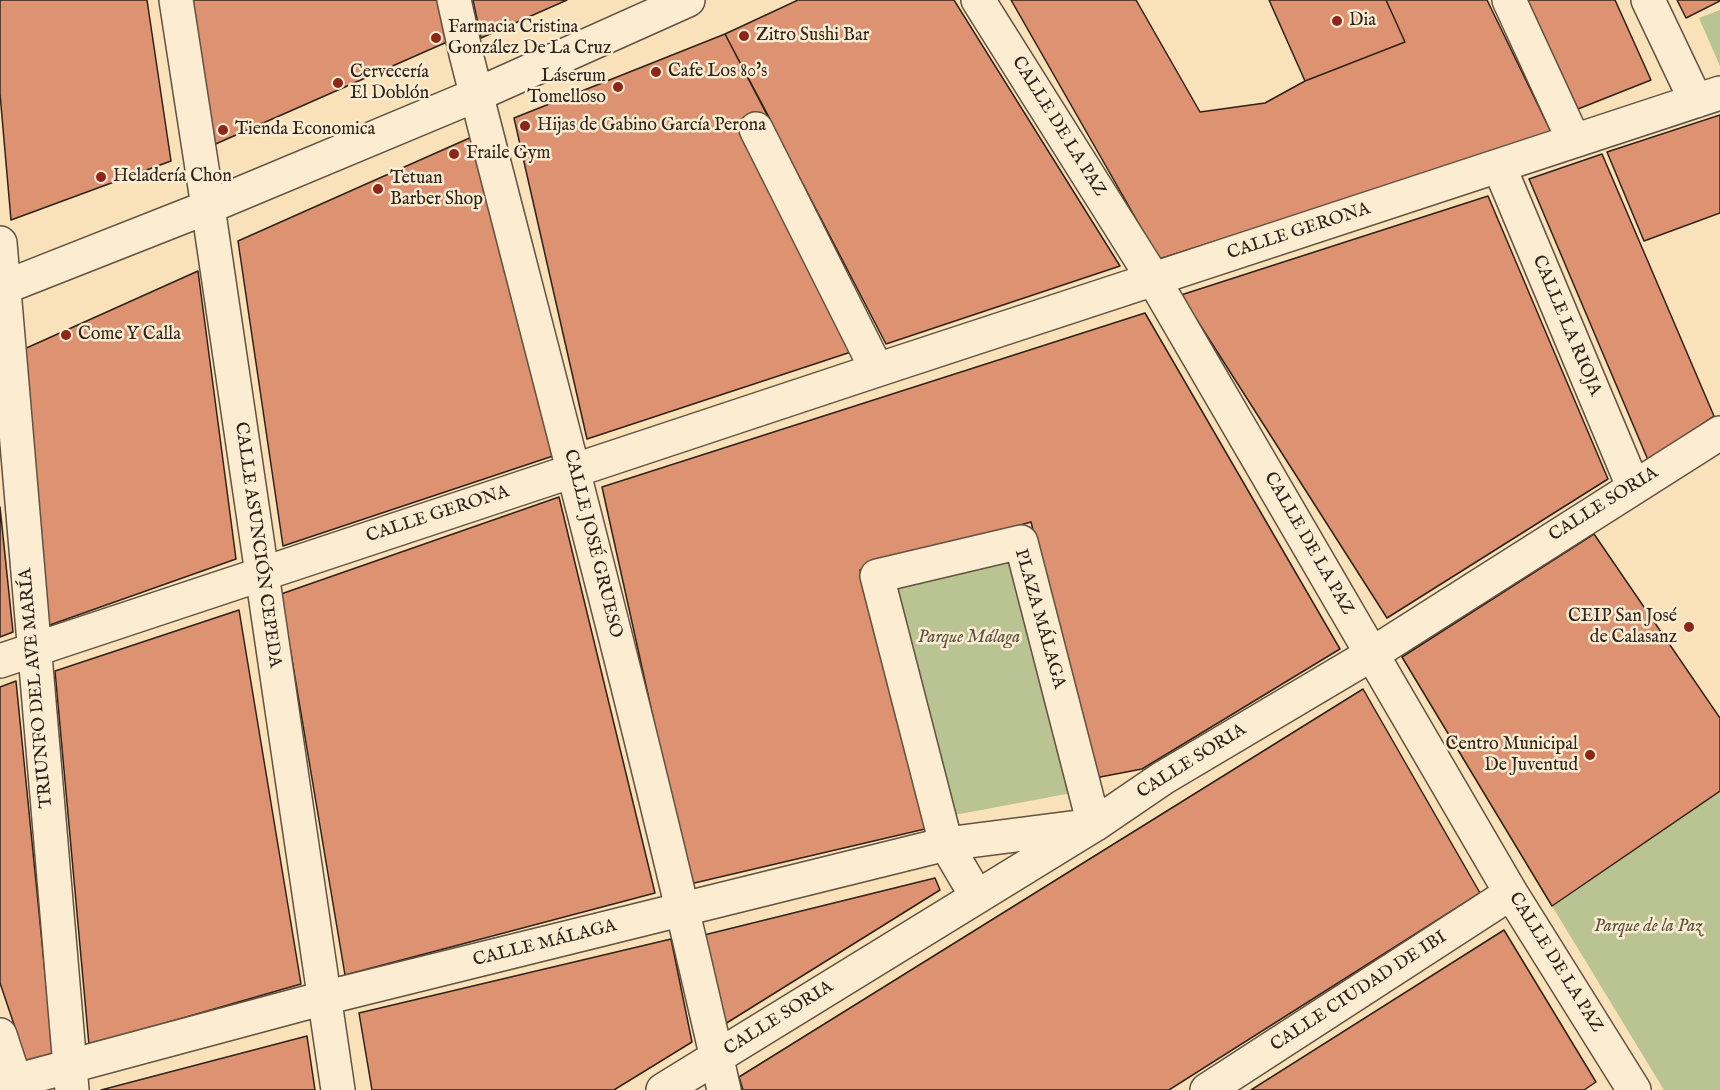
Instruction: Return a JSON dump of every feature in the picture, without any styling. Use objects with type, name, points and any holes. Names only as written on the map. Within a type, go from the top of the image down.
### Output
[{"type":"street","name":"CALLE ASUNCIÓN CEPEDA","points":[[176,0],[338,1090]]},
{"type":"street","name":"CALLE JOSÉ GRUESO","points":[[454,0],[476,95],[574,470],[683,910],[724,1090]]},
{"type":"street","points":[[2,288],[208,207],[476,95],[688,0]]},
{"type":"street","name":"CALLE DE LA PAZ","points":[[978,0],[1154,280],[1511,893],[1634,1090]]},
{"type":"street","points":[[1509,0],[1574,141]]},
{"type":"street","points":[[1648,0],[1708,97]]},
{"type":"street","name":"CALLE GERONA","points":[[0,661],[1708,97]]},
{"type":"street","points":[[756,129],[877,370]]},
{"type":"street","name":"CALLE LA RIOJA","points":[[1499,166],[1634,486]]},
{"type":"street","name":"TRIUNFO DEL AVE MARÍA","points":[[0,243],[2,288],[71,1078]]},
{"type":"street","name":"CALLE SORIA","points":[[663,1090],[1094,825],[1163,778],[1372,654],[1720,433]]},
{"type":"street","name":"PLAZA MÁLAGA","points":[[946,844],[877,576],[1021,542],[1094,825]]},
{"type":"street","name":"CALLE MÁLAGA","points":[[11,1086],[71,1078],[324,998],[946,844],[1094,825]]},
{"type":"street","points":[[946,844],[977,897]]},
{"type":"street","name":"CALLE CIUDAD DE IBI","points":[[1207,1090],[1511,893]]},
{"type":"street","points":[[0,1035],[11,1086]]},
{"type":"green space","points":[[1720,10],[1720,66],[1699,18]]},
{"type":"green space","name":"Parque Málaga","points":[[1018,548],[1077,792],[949,816],[882,580]]},
{"type":"green space","name":"Parque de la Paz","points":[[1720,791],[1720,1090],[1664,1090],[1552,906]]},
{"type":"building","points":[[0,0],[147,0],[171,161],[11,220],[0,94]]},
{"type":"building","points":[[192,0],[438,0],[447,42],[211,146]]},
{"type":"building","points":[[473,0],[567,0],[481,38]]},
{"type":"building","points":[[798,0],[954,0],[1120,266],[886,344],[725,34]]},
{"type":"building","points":[[1011,0],[1136,0],[1200,112],[1265,103],[1305,81],[1405,42],[1386,0],[1487,0],[1552,134],[1159,259]]},
{"type":"building","name":"Dia","points":[[1269,0],[1386,0],[1405,42],[1305,81]]},
{"type":"building","points":[[1527,0],[1615,0],[1651,80],[1578,109]]},
{"type":"building","points":[[1677,0],[1720,0],[1720,1],[1686,18]]},
{"type":"building","points":[[725,34],[770,119],[740,131],[851,352],[587,439],[514,118]]},
{"type":"building","points":[[1720,115],[1720,213],[1644,241],[1607,152]]},
{"type":"building","points":[[474,136],[553,456],[283,546],[238,241]]},
{"type":"building","points":[[1602,154],[1714,416],[1648,460],[1529,179]]},
{"type":"building","points":[[1488,196],[1608,479],[1387,618],[1181,295]]},
{"type":"building","points":[[198,271],[236,559],[47,626],[22,350]]},
{"type":"building","points":[[1145,313],[1340,649],[1142,769],[1095,778],[1031,522],[860,570],[925,829],[690,884],[602,487]]},
{"type":"building","points":[[559,497],[655,893],[345,975],[281,594]]},
{"type":"building","points":[[0,507],[13,632],[0,637]]},
{"type":"building","name":"Centro Municipal De Juventud","points":[[1594,534],[1720,718],[1720,791],[1552,906],[1402,657]]},
{"type":"building","points":[[239,610],[301,984],[89,1045],[55,671]]},
{"type":"building","points":[[16,681],[53,1053],[27,1063],[0,983],[0,687]]},
{"type":"building","points":[[1363,689],[1480,893],[1169,1090],[743,1090],[739,1077]]},
{"type":"building","points":[[935,878],[940,890],[725,1024],[704,935]]},
{"type":"building","points":[[1504,930],[1596,1082],[1584,1090],[1251,1090]]},
{"type":"building","points":[[671,939],[692,1042],[614,1090],[372,1090],[359,1013]]},
{"type":"building","points":[[307,1036],[315,1090],[101,1090]]},
{"type":"place","name":"Dia","points":[[1337,21]]},
{"type":"place","name":"Zitro Sushi Bar","points":[[744,36]]},
{"type":"place","name":"Farmacia Cristina González De La Cruz","points":[[436,38]]},
{"type":"place","name":"Cafe Los 80's","points":[[656,72]]},
{"type":"place","name":"Cervecería El Doblón","points":[[338,83]]},
{"type":"place","name":"Láserum Tomelloso","points":[[618,87]]},
{"type":"place","name":"Hijas de Gabino García Perona","points":[[525,126]]},
{"type":"place","name":"Tienda Economica","points":[[223,130]]},
{"type":"place","name":"Fraile Gym","points":[[454,154]]},
{"type":"place","name":"Heladería Chon","points":[[101,177]]},
{"type":"place","name":"Tetuan Barber Shop","points":[[378,189]]},
{"type":"place","name":"Come Y Calla","points":[[66,335]]},
{"type":"place","name":"CEIP San José de Calasanz","points":[[1689,627]]},
{"type":"place","name":"Centro Municipal De Juventud","points":[[1590,755]]}]
